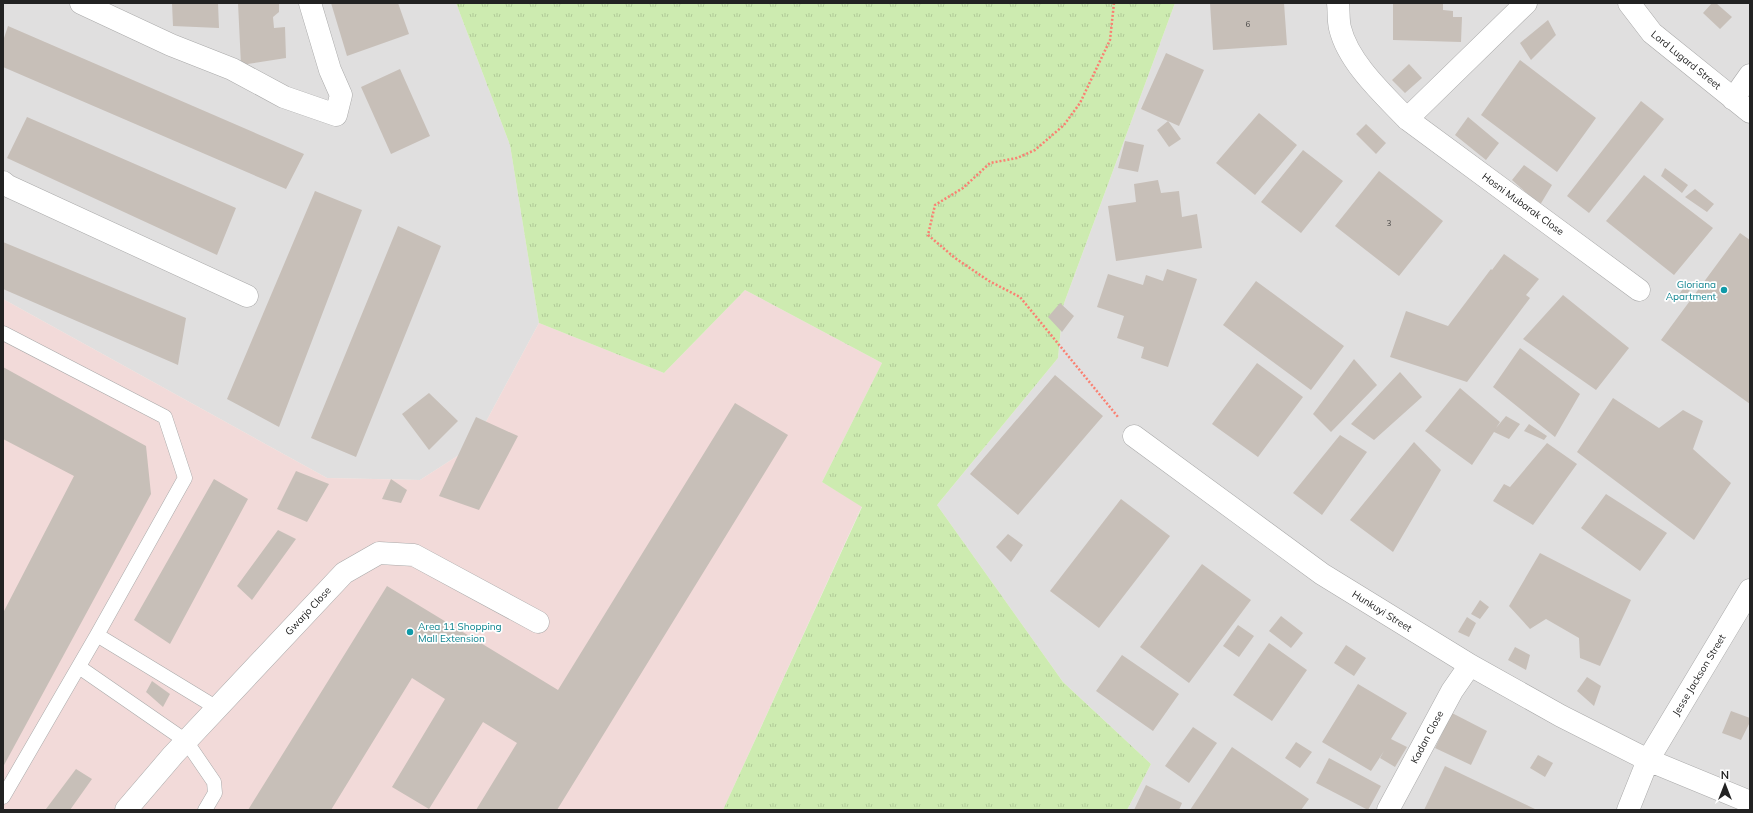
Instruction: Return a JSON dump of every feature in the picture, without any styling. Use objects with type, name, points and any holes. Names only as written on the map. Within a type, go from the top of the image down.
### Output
[{"type":"street","points":[[82,3],[170,45],[232,69],[284,97],[336,115],[341,95],[330,70],[310,3]]},
{"type":"street","name":"Hosni Mubarak Close","points":[[1338,3],[1340,28],[1353,58],[1378,90],[1407,119],[1639,290]]},
{"type":"street","points":[[1407,119],[1526,3]]},
{"type":"street","name":"Lord Lugard Street","points":[[1629,3],[1652,33],[1750,112]]},
{"type":"street","points":[[1733,99],[1750,75]]},
{"type":"street","points":[[3,182],[247,296]]},
{"type":"street","name":"Hunkuyi Street","points":[[1134,436],[1322,574],[1470,665],[1561,716],[1648,760],[1750,802]]},
{"type":"street","name":"Gwarjo Close","points":[[126,810],[186,741],[344,572],[379,553],[414,555],[538,622]]},
{"type":"street","name":"Jesse Jackson Street","points":[[1628,810],[1648,760],[1750,590]]},
{"type":"street","name":"Kadan Close","points":[[1388,810],[1452,691],[1470,665]]},
{"type":"lane","points":[[3,334],[165,417],[185,478],[79,667],[3,797]]},
{"type":"lane","points":[[97,635],[217,708]]},
{"type":"lane","points":[[79,667],[186,741],[214,782],[215,793],[205,810]]},
{"type":"path","points":[[1114,3],[1110,40],[1080,103],[1064,126],[1035,150],[1017,158],[990,163],[963,188],[935,205],[928,235],[955,258],[983,278],[1020,297],[1134,436]]},
{"type":"shaded area","points":[[3,3],[456,3],[510,145],[539,323],[473,446],[420,480],[327,478],[3,299]]},
{"type":"shaded area","points":[[1175,3],[1750,3],[1750,810],[1127,810],[1151,764],[1063,682],[937,505],[1058,358],[1063,306]]},
{"type":"shaded area","points":[[745,290],[882,363],[822,482],[862,506],[723,810],[3,810],[3,299],[327,478],[420,480],[473,446],[539,323],[664,373]]},
{"type":"green space","points":[[456,3],[1175,3],[1063,306],[1058,358],[937,505],[1063,682],[1151,764],[1127,810],[723,810],[862,507],[822,482],[882,363],[745,290],[664,373],[539,323],[510,145]]},
{"type":"building","points":[[172,3],[218,3],[219,28],[173,26]]},
{"type":"building","points":[[238,3],[279,3],[279,12],[273,17],[274,28],[285,27],[286,58],[241,65]]},
{"type":"building","points":[[331,3],[398,3],[409,34],[347,56]]},
{"type":"building","points":[[1210,3],[1284,3],[1287,45],[1213,50]]},
{"type":"building","points":[[1393,3],[1443,3],[1443,10],[1453,11],[1453,17],[1462,17],[1461,42],[1393,40]]},
{"type":"building","points":[[1712,3],[1716,3],[1732,17],[1720,29],[1703,13]]},
{"type":"building","points":[[1548,20],[1556,35],[1531,60],[1520,43]]},
{"type":"building","points":[[8,26],[304,154],[286,189],[3,67],[3,41]]},
{"type":"building","points":[[1166,53],[1204,70],[1179,126],[1141,109]]},
{"type":"building","points":[[1520,60],[1596,118],[1557,172],[1481,115]]},
{"type":"building","points":[[1409,64],[1422,78],[1405,93],[1392,80]]},
{"type":"building","points":[[400,69],[430,136],[391,154],[361,87]]},
{"type":"building","points":[[1641,101],[1664,119],[1589,213],[1567,196]]},
{"type":"building","points":[[1259,113],[1297,145],[1255,195],[1216,163]]},
{"type":"building","points":[[27,117],[236,208],[217,255],[7,158]]},
{"type":"building","points":[[1468,117],[1499,143],[1486,160],[1455,135]]},
{"type":"building","points":[[1168,121],[1181,139],[1169,147],[1157,130]]},
{"type":"building","points":[[1366,124],[1386,143],[1376,154],[1356,134]]},
{"type":"building","points":[[1125,141],[1144,145],[1138,172],[1118,168]]},
{"type":"building","points":[[1303,150],[1343,181],[1301,233],[1261,202]]},
{"type":"building","points":[[1524,165],[1552,185],[1540,205],[1512,180]]},
{"type":"building","points":[[1665,168],[1688,185],[1682,193],[1661,176]]},
{"type":"building","points":[[1379,171],[1443,221],[1399,276],[1335,226]]},
{"type":"building","points":[[1644,175],[1713,228],[1674,275],[1606,221]]},
{"type":"building","points":[[1158,180],[1161,193],[1179,191],[1182,217],[1197,214],[1202,248],[1116,261],[1108,206],[1136,202],[1134,184]]},
{"type":"building","points":[[1695,189],[1714,204],[1707,212],[1685,197]]},
{"type":"building","points":[[315,191],[362,210],[279,427],[227,399]]},
{"type":"building","points":[[398,226],[441,246],[356,457],[311,438]]},
{"type":"building","name":"Gloriana Apartment","points":[[1740,233],[1750,240],[1750,404],[1661,340]]},
{"type":"building","points":[[3,242],[186,318],[178,365],[3,289]]},
{"type":"building","points":[[1504,254],[1539,279],[1526,295],[1530,298],[1467,382],[1390,357],[1406,311],[1448,326]]},
{"type":"building","points":[[1167,269],[1197,279],[1168,367],[1141,358],[1144,347],[1117,338],[1124,316],[1097,307],[1108,274],[1143,285],[1146,275],[1163,281]]},
{"type":"building","points":[[1256,281],[1344,346],[1311,390],[1223,325]]},
{"type":"building","points":[[1688,281],[1693,285],[1684,299],[1678,296]]},
{"type":"building","points":[[1563,295],[1629,348],[1596,390],[1523,339]]},
{"type":"building","points":[[1060,303],[1074,316],[1062,332],[1048,317]]},
{"type":"building","points":[[1520,348],[1580,394],[1555,437],[1493,387]]},
{"type":"building","points":[[1354,359],[1377,385],[1331,432],[1313,414]]},
{"type":"building","points":[[1257,363],[1303,397],[1258,457],[1212,424]]},
{"type":"building","points":[[3,367],[146,446],[151,494],[3,767],[3,613],[74,476],[3,439]]},
{"type":"building","points":[[1400,372],[1422,397],[1374,440],[1351,424]]},
{"type":"building","points":[[1055,375],[1103,416],[1018,515],[970,474]]},
{"type":"building","points":[[1460,388],[1500,422],[1496,428],[1506,416],[1520,424],[1509,439],[1494,432],[1472,465],[1425,431]]},
{"type":"building","points":[[429,393],[458,421],[429,450],[402,414]]},
{"type":"building","points":[[1613,398],[1659,428],[1683,410],[1703,421],[1693,449],[1731,483],[1694,540],[1577,452]]},
{"type":"building","name":"Area 11 Shopping Mall Extension","points":[[735,403],[788,435],[557,810],[476,810],[517,743],[483,722],[429,809],[392,787],[445,699],[412,678],[331,810],[248,810],[387,586],[558,690]]},
{"type":"building","points":[[476,417],[518,436],[479,510],[439,496]]},
{"type":"building","points":[[1529,424],[1547,436],[1544,440],[1524,431]]},
{"type":"building","points":[[1340,435],[1367,452],[1322,515],[1293,493]]},
{"type":"building","points":[[1414,442],[1441,470],[1393,552],[1350,520]]},
{"type":"building","points":[[1547,443],[1577,464],[1533,525],[1493,501],[1504,484],[1510,487]]},
{"type":"building","points":[[296,471],[329,484],[307,522],[277,509]]},
{"type":"building","points":[[214,479],[248,499],[170,644],[134,620]]},
{"type":"building","points":[[391,479],[407,490],[401,503],[382,499]]},
{"type":"building","points":[[1606,494],[1667,533],[1640,571],[1581,528]]},
{"type":"building","points":[[1121,499],[1170,536],[1099,628],[1050,591]]},
{"type":"building","points":[[278,530],[296,539],[252,600],[237,586]]},
{"type":"building","points":[[1008,534],[1023,545],[1011,562],[996,547]]},
{"type":"building","points":[[1540,553],[1631,600],[1600,666],[1580,658],[1579,638],[1546,619],[1530,629],[1509,606]]},
{"type":"building","points":[[1202,564],[1251,600],[1189,683],[1140,647]]},
{"type":"building","points":[[1480,600],[1489,607],[1480,619],[1471,614]]},
{"type":"building","points":[[1281,616],[1303,633],[1291,648],[1269,631]]},
{"type":"building","points":[[1467,617],[1476,623],[1469,637],[1458,632]]},
{"type":"building","points":[[1238,625],[1254,636],[1239,657],[1223,646]]},
{"type":"building","points":[[1269,643],[1307,670],[1272,721],[1233,695]]},
{"type":"building","points":[[1346,645],[1366,658],[1354,676],[1334,663]]},
{"type":"building","points":[[1515,647],[1530,655],[1526,670],[1508,660]]},
{"type":"building","points":[[1122,655],[1179,694],[1153,731],[1096,691]]},
{"type":"building","points":[[1587,677],[1601,686],[1594,706],[1577,691]]},
{"type":"building","points":[[152,681],[170,694],[163,707],[146,692]]},
{"type":"building","points":[[1358,684],[1407,713],[1391,739],[1407,747],[1395,767],[1380,758],[1384,751],[1371,771],[1322,742]]},
{"type":"building","points":[[1731,711],[1750,718],[1750,722],[1741,740],[1722,733]]},
{"type":"building","points":[[1452,713],[1487,731],[1471,765],[1435,748]]},
{"type":"building","points":[[1193,727],[1217,743],[1189,783],[1165,766]]},
{"type":"building","points":[[1296,742],[1312,752],[1300,768],[1285,758]]},
{"type":"building","points":[[1232,747],[1309,799],[1301,810],[1190,810]]},
{"type":"building","points":[[1538,755],[1553,763],[1545,777],[1530,768]]},
{"type":"building","points":[[1329,758],[1381,786],[1368,810],[1316,783]]},
{"type":"building","points":[[1445,766],[1537,810],[1424,810]]},
{"type":"building","points":[[76,769],[92,779],[70,810],[46,809]]},
{"type":"building","points":[[1146,785],[1182,803],[1179,810],[1134,810]]},
{"type":"place","name":"Gloriana Apartment","points":[[1724,290]]},
{"type":"place","name":"Area 11 Shopping Mall Extension","points":[[410,632]]}]
